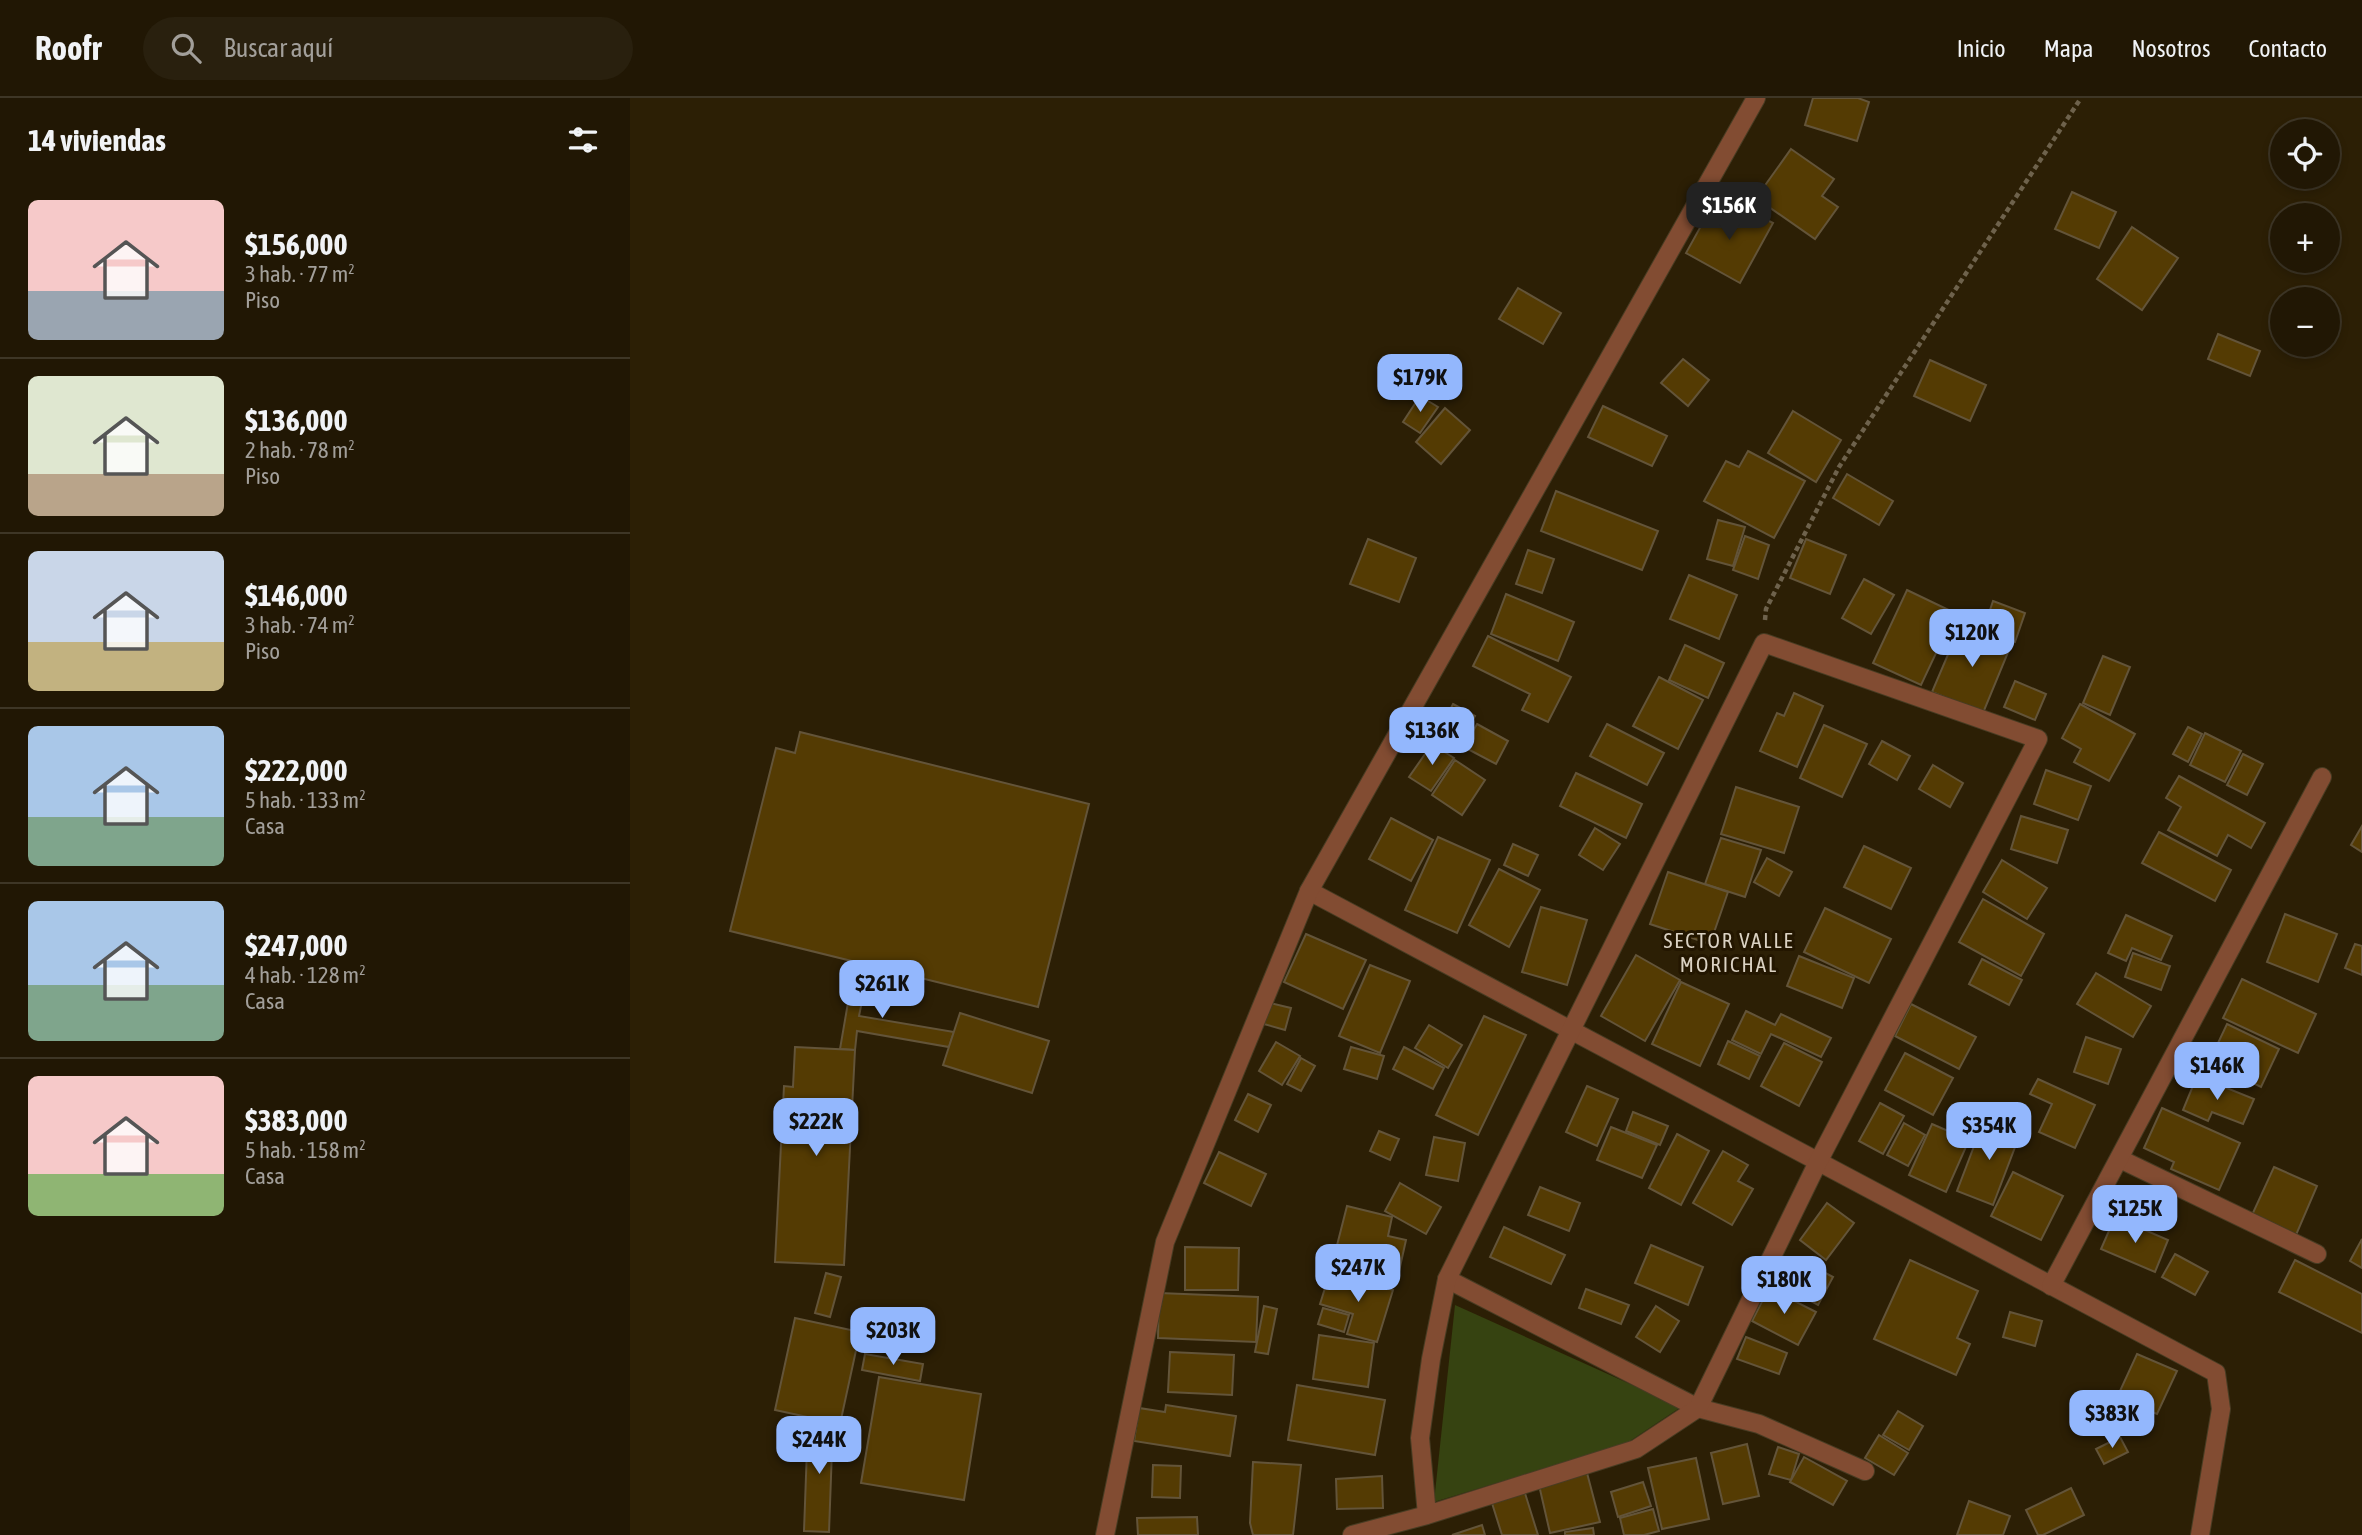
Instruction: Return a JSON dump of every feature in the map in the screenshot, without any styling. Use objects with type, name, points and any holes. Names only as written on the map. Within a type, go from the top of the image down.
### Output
[{"type":"street","points":[[1105,1535],[1165,1242],[1308,891],[1756,98]]},
{"type":"street","points":[[1352,1535],[1427,1515],[1636,1449],[1698,1408],[1818,1162],[2038,739],[1764,643],[1447,1279],[1431,1359],[1420,1438],[1427,1515]]},
{"type":"street","points":[[2051,1286],[2322,777]]},
{"type":"street","points":[[1308,891],[2216,1373],[2221,1409],[2200,1535]]},
{"type":"street","points":[[2120,1158],[2318,1254]]},
{"type":"street","points":[[1447,1279],[1698,1408],[1759,1424],[1865,1471]]},
{"type":"path","points":[[1764,643],[1766,610],[1839,467],[2081,98]]},
{"type":"green space","points":[[1455,1305],[1681,1407],[1627,1443],[1434,1502]]},
{"type":"building","points":[[1813,98],[1858,98],[1869,102],[1857,141],[1805,125]]},
{"type":"building","points":[[1791,149],[1834,179],[1822,196],[1838,207],[1815,239],[1756,198]]},
{"type":"building","points":[[2072,192],[2116,212],[2099,248],[2055,229]]},
{"type":"building","points":[[1712,206],[1739,221],[1746,209],[1773,223],[1740,283],[1686,253]]},
{"type":"building","points":[[2132,227],[2178,258],[2142,310],[2097,279]]},
{"type":"building","points":[[1518,288],[1561,313],[1543,344],[1499,319]]},
{"type":"building","points":[[2218,334],[2260,351],[2250,376],[2208,359]]},
{"type":"building","points":[[1683,359],[1709,380],[1688,406],[1661,383]]},
{"type":"building","points":[[1930,360],[1986,385],[1970,421],[1914,396]]},
{"type":"building","points":[[1420,396],[1438,407],[1420,433],[1403,422]]},
{"type":"building","points":[[1603,406],[1667,436],[1652,466],[1588,437]]},
{"type":"building","points":[[1445,408],[1470,430],[1441,464],[1416,442]]},
{"type":"building","points":[[1793,411],[1841,440],[1816,482],[1768,453]]},
{"type":"building","points":[[1748,451],[1805,481],[1774,538],[1704,501],[1726,461],[1739,467]]},
{"type":"building","points":[[1847,474],[1893,501],[1879,525],[1833,498]]},
{"type":"building","points":[[1556,491],[1658,531],[1642,570],[1541,531]]},
{"type":"building","points":[[1718,520],[1745,527],[1733,566],[1707,559]]},
{"type":"building","points":[[1745,536],[1769,545],[1758,579],[1733,570]]},
{"type":"building","points":[[1368,539],[1416,558],[1399,602],[1350,584]]},
{"type":"building","points":[[1806,539],[1846,555],[1830,594],[1790,578]]},
{"type":"building","points":[[1528,550],[1554,559],[1542,593],[1516,584]]},
{"type":"building","points":[[1689,575],[1737,595],[1719,639],[1670,619]]},
{"type":"building","points":[[1864,579],[1894,595],[1871,634],[1842,618]]},
{"type":"building","points":[[1907,590],[1955,613],[1921,685],[1873,663]]},
{"type":"building","points":[[1506,594],[1574,622],[1558,661],[1491,634]]},
{"type":"building","points":[[1993,601],[2025,613],[2015,642],[1983,631]]},
{"type":"building","points":[[1961,624],[2011,645],[1983,713],[1932,692]]},
{"type":"building","points":[[1488,636],[1571,677],[1548,722],[1522,710],[1530,694],[1473,666]]},
{"type":"building","points":[[1685,645],[1724,663],[1708,698],[1669,680]]},
{"type":"building","points":[[2103,656],[2130,667],[2110,715],[2083,703]]},
{"type":"building","points":[[1659,677],[1703,700],[1678,749],[1633,726]]},
{"type":"building","points":[[2015,681],[2046,694],[2035,720],[2004,707]]},
{"type":"building","points":[[1794,693],[1823,706],[1797,767],[1760,751],[1777,713],[1784,716]]},
{"type":"building","points":[[1453,704],[1475,716],[1459,746],[1437,734]]},
{"type":"building","points":[[2080,704],[2135,734],[2109,781],[2074,762],[2081,749],[2062,738]]},
{"type":"building","points":[[1477,724],[1508,741],[1496,764],[1464,747]]},
{"type":"building","points":[[1607,724],[1664,753],[1647,785],[1590,756]]},
{"type":"building","points":[[1824,725],[1867,744],[1842,797],[1800,778]]},
{"type":"building","points":[[2188,727],[2202,734],[2188,762],[2173,754]]},
{"type":"building","points":[[800,732],[1089,804],[1038,1007],[730,931],[776,748],[795,753]]},
{"type":"building","points":[[2205,733],[2241,751],[2225,782],[2190,765]]},
{"type":"building","points":[[1882,741],[1910,756],[1897,780],[1869,764]]},
{"type":"building","points":[[1432,744],[1454,758],[1431,791],[1409,777]]},
{"type":"building","points":[[2243,754],[2263,764],[2247,795],[2227,785]]},
{"type":"building","points":[[1455,760],[1485,780],[1462,815],[1432,795]]},
{"type":"building","points":[[1933,765],[1963,783],[1950,807],[1919,789]]},
{"type":"building","points":[[2046,770],[2091,786],[2078,820],[2034,804]]},
{"type":"building","points":[[1576,773],[1642,804],[1626,838],[1560,806]]},
{"type":"building","points":[[2179,776],[2265,823],[2251,848],[2228,835],[2217,856],[2168,830],[2181,807],[2166,798]]},
{"type":"building","points":[[1736,787],[1799,807],[1784,853],[1721,834]]},
{"type":"building","points":[[2021,816],[2068,830],[2057,863],[2011,849]]},
{"type":"building","points":[[1391,818],[1433,840],[1411,881],[1369,859]]},
{"type":"building","points":[[2362,826],[2362,852],[2351,845]]},
{"type":"building","points":[[1595,828],[1620,844],[1603,870],[1579,855]]},
{"type":"building","points":[[2159,832],[2231,870],[2215,901],[2142,863]]},
{"type":"building","points":[[1438,837],[1490,860],[1457,933],[1405,910]]},
{"type":"building","points":[[1721,838],[1761,850],[1745,897],[1705,884]]},
{"type":"building","points":[[1513,844],[1538,855],[1528,876],[1504,865]]},
{"type":"building","points":[[1864,846],[1911,868],[1891,909],[1844,887]]},
{"type":"building","points":[[1767,858],[1792,872],[1779,896],[1754,882]]},
{"type":"building","points":[[2002,860],[2047,888],[2027,919],[1983,892]]},
{"type":"building","points":[[1499,869],[1540,890],[1509,947],[1469,925]]},
{"type":"building","points":[[1668,872],[1728,892],[1710,944],[1650,924]]},
{"type":"building","points":[[1983,899],[2044,934],[2021,976],[1959,942]]},
{"type":"building","points":[[1541,907],[1587,920],[1567,985],[1522,972]]},
{"type":"building","points":[[1825,908],[1891,939],[1869,983],[1804,952]]},
{"type":"building","points":[[2285,914],[2337,934],[2318,982],[2267,962]]},
{"type":"building","points":[[2126,915],[2172,936],[2161,960],[2132,948],[2126,961],[2108,953]]},
{"type":"building","points":[[1306,934],[1366,960],[1343,1009],[1284,982]]},
{"type":"building","points":[[2355,944],[2362,946],[2362,975],[2345,968]]},
{"type":"building","points":[[2133,953],[2170,966],[2161,990],[2125,977]]},
{"type":"building","points":[[1636,955],[1680,980],[1645,1041],[1601,1016]]},
{"type":"building","points":[[1799,956],[1854,978],[1842,1008],[1787,986]]},
{"type":"building","points":[[1982,959],[2022,980],[2009,1005],[1969,984]]},
{"type":"building","points":[[855,962],[869,966],[859,1016],[954,1032],[949,1047],[857,1031],[855,1050],[840,1049]]},
{"type":"building","points":[[1370,965],[1410,981],[1380,1053],[1339,1036]]},
{"type":"building","points":[[2096,973],[2151,1006],[2133,1037],[2077,1004]]},
{"type":"building","points":[[2242,979],[2316,1014],[2298,1053],[2223,1018]]},
{"type":"building","points":[[1681,982],[1729,1004],[1700,1066],[1652,1044]]},
{"type":"building","points":[[1270,1003],[1291,1008],[1285,1030],[1264,1024]]},
{"type":"building","points":[[1911,1004],[1976,1037],[1959,1069],[1895,1036]]},
{"type":"building","points":[[1746,1011],[1775,1025],[1781,1014],[1831,1038],[1821,1057],[1771,1034],[1761,1054],[1732,1040]]},
{"type":"building","points":[[960,1013],[1049,1041],[1032,1093],[943,1065]]},
{"type":"building","points":[[1484,1016],[1526,1035],[1478,1135],[1436,1115]]},
{"type":"building","points":[[2227,1024],[2279,1049],[2261,1087],[2209,1062]]},
{"type":"building","points":[[1429,1025],[1462,1045],[1448,1068],[1415,1048]]},
{"type":"building","points":[[2086,1037],[2121,1049],[2108,1084],[2074,1072]]},
{"type":"building","points":[[1728,1041],[1760,1056],[1749,1079],[1718,1064]]},
{"type":"building","points":[[1276,1042],[1300,1056],[1282,1085],[1259,1071]]},
{"type":"building","points":[[1784,1043],[1822,1062],[1799,1106],[1761,1086]]},
{"type":"building","points":[[795,1047],[855,1050],[844,1265],[775,1262],[784,1086],[793,1087]]},
{"type":"building","points":[[1351,1047],[1384,1056],[1377,1079],[1344,1069]]},
{"type":"building","points":[[1404,1047],[1444,1068],[1433,1089],[1393,1069]]},
{"type":"building","points":[[1905,1053],[1953,1078],[1933,1115],[1885,1090]]},
{"type":"building","points":[[1301,1058],[1315,1066],[1301,1091],[1287,1084]]},
{"type":"building","points":[[2197,1076],[2254,1099],[2243,1124],[2212,1112],[2208,1121],[2183,1110]]},
{"type":"building","points":[[2038,1079],[2095,1105],[2075,1148],[2039,1132],[2052,1104],[2030,1094]]},
{"type":"building","points":[[1587,1086],[1618,1099],[1597,1146],[1566,1132]]},
{"type":"building","points":[[1248,1094],[1271,1105],[1258,1132],[1235,1120]]},
{"type":"building","points":[[1880,1103],[1904,1116],[1883,1154],[1859,1141]]},
{"type":"building","points":[[2162,1108],[2240,1143],[2219,1190],[2171,1169],[2174,1162],[2144,1148]]},
{"type":"building","points":[[1633,1112],[1668,1126],[1660,1145],[1626,1131]]},
{"type":"building","points":[[1984,1120],[2020,1134],[1993,1205],[1957,1191]]},
{"type":"building","points":[[1904,1123],[1925,1135],[1908,1166],[1887,1155]]},
{"type":"building","points":[[1932,1124],[1969,1140],[1946,1192],[1909,1175]]},
{"type":"building","points":[[1611,1127],[1657,1145],[1642,1178],[1597,1160]]},
{"type":"building","points":[[1379,1131],[1399,1139],[1390,1160],[1370,1151]]},
{"type":"building","points":[[1677,1134],[1709,1151],[1681,1205],[1649,1188]]},
{"type":"building","points":[[1434,1137],[1465,1143],[1458,1181],[1426,1175]]},
{"type":"building","points":[[1723,1151],[1748,1165],[1738,1181],[1753,1189],[1732,1225],[1693,1203]]},
{"type":"building","points":[[1219,1152],[1266,1174],[1251,1206],[1204,1183]]},
{"type":"building","points":[[2274,1167],[2317,1186],[2296,1235],[2252,1215]]},
{"type":"building","points":[[2013,1172],[2063,1196],[2041,1240],[1991,1216]]},
{"type":"building","points":[[1400,1183],[1441,1207],[1426,1234],[1385,1211]]},
{"type":"building","points":[[1540,1187],[1580,1203],[1569,1231],[1528,1215]]},
{"type":"building","points":[[1827,1203],[1854,1223],[1826,1260],[1800,1240]]},
{"type":"building","points":[[1347,1206],[1392,1217],[1388,1236],[1406,1240],[1398,1276],[1333,1261]]},
{"type":"building","points":[[2115,1217],[2168,1240],[2155,1272],[2101,1249]]},
{"type":"building","points":[[1504,1227],[1565,1255],[1551,1284],[1490,1257]]},
{"type":"building","points":[[2362,1239],[2362,1268],[2350,1261]]},
{"type":"building","points":[[1651,1245],[1703,1267],[1688,1305],[1635,1283]]},
{"type":"building","points":[[1185,1247],[1239,1248],[1238,1290],[1185,1290]]},
{"type":"building","points":[[2175,1254],[2208,1272],[2195,1295],[2162,1277]]},
{"type":"building","points":[[1910,1260],[1978,1291],[1957,1338],[1970,1344],[1956,1375],[1874,1339]]},
{"type":"building","points":[[2295,1260],[2362,1294],[2362,1333],[2279,1292]]},
{"type":"building","points":[[1807,1263],[1833,1277],[1818,1305],[1792,1291]]},
{"type":"building","points":[[1330,1272],[1393,1290],[1377,1342],[1347,1334],[1353,1314],[1320,1304]]},
{"type":"building","points":[[826,1273],[841,1277],[830,1317],[815,1313]]},
{"type":"building","points":[[1769,1288],[1816,1312],[1798,1345],[1752,1321]]},
{"type":"building","points":[[1586,1289],[1629,1305],[1621,1324],[1579,1308]]},
{"type":"building","points":[[1159,1293],[1258,1297],[1256,1342],[1158,1338]]},
{"type":"building","points":[[1264,1306],[1277,1309],[1268,1354],[1255,1352]]},
{"type":"building","points":[[1656,1306],[1679,1321],[1660,1352],[1636,1337]]},
{"type":"building","points":[[1323,1308],[1349,1315],[1344,1332],[1318,1324]]},
{"type":"building","points":[[2010,1312],[2042,1321],[2035,1346],[2003,1337]]},
{"type":"building","points":[[795,1318],[860,1332],[840,1424],[775,1410]]},
{"type":"building","points":[[1319,1335],[1374,1343],[1368,1387],[1313,1379]]},
{"type":"building","points":[[1746,1337],[1787,1353],[1779,1374],[1737,1359]]},
{"type":"building","points":[[1170,1352],[1234,1355],[1232,1395],[1168,1392]]},
{"type":"building","points":[[865,1354],[923,1364],[920,1381],[862,1370]]},
{"type":"building","points":[[2137,1354],[2177,1371],[2157,1414],[2145,1409],[2136,1430],[2108,1417]]},
{"type":"building","points":[[879,1377],[981,1394],[964,1500],[861,1483]]},
{"type":"building","points":[[1297,1385],[1385,1400],[1375,1455],[1288,1440]]},
{"type":"building","points":[[1166,1405],[1236,1416],[1230,1456],[1134,1441],[1139,1408],[1165,1412]]},
{"type":"building","points":[[1898,1411],[1923,1426],[1909,1450],[1883,1435]]},
{"type":"building","points":[[808,1421],[833,1422],[829,1532],[804,1531]]},
{"type":"building","points":[[1879,1435],[1908,1453],[1894,1475],[1865,1458]]},
{"type":"building","points":[[2120,1437],[2128,1452],[2104,1464],[2096,1449]]},
{"type":"building","points":[[1747,1444],[1759,1496],[1723,1504],[1711,1453]]},
{"type":"building","points":[[1778,1447],[1799,1454],[1791,1480],[1769,1474]]},
{"type":"building","points":[[1804,1457],[1847,1481],[1833,1505],[1790,1482]]},
{"type":"building","points":[[1696,1458],[1709,1519],[1662,1529],[1648,1468]]},
{"type":"building","points":[[1253,1462],[1301,1465],[1293,1535],[1253,1535],[1250,1523]]},
{"type":"building","points":[[1153,1465],[1181,1466],[1180,1498],[1152,1497]]},
{"type":"building","points":[[1587,1473],[1600,1522],[1550,1533],[1539,1485]]},
{"type":"building","points":[[1382,1476],[1383,1508],[1337,1509],[1336,1479]]},
{"type":"building","points":[[1643,1482],[1651,1506],[1618,1517],[1611,1492]]},
{"type":"building","points":[[2071,1488],[2084,1515],[2038,1535],[2026,1510]]},
{"type":"building","points":[[1524,1490],[1538,1535],[1502,1535],[1491,1500]]},
{"type":"building","points":[[1969,1501],[2010,1516],[2003,1535],[1957,1535]]},
{"type":"building","points":[[1653,1509],[1659,1531],[1644,1535],[1624,1535],[1620,1518]]},
{"type":"building","points":[[1197,1517],[1198,1535],[1138,1535],[1137,1518]]},
{"type":"building","points":[[1482,1525],[1485,1535],[1452,1535]]},
{"type":"building","points":[[1593,1528],[1594,1535],[1565,1535],[1565,1532]]},
{"type":"district","name":"SECTOR VALLE MORICHAL","points":[[1729,953]]}]
